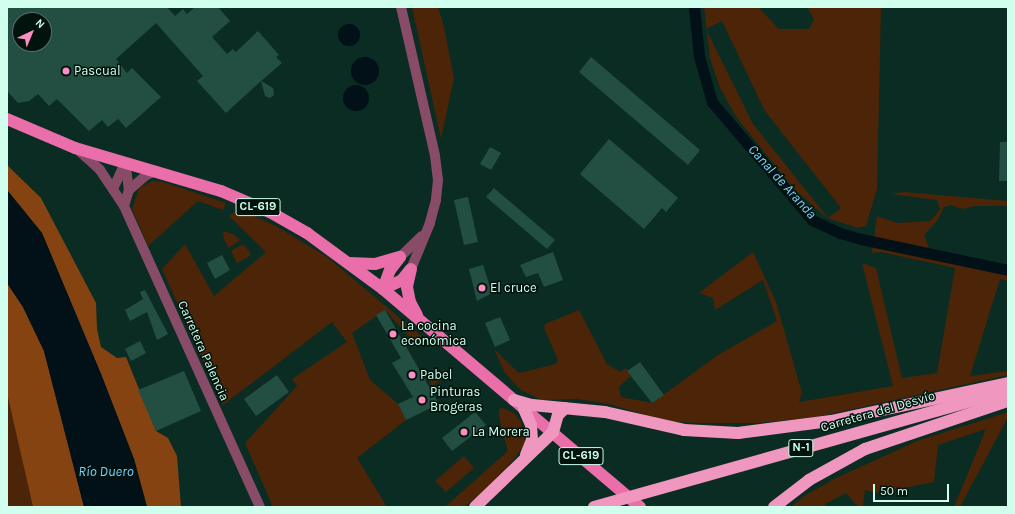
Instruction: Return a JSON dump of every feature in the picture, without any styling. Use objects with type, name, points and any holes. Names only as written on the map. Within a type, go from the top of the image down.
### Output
[{"type":"highway","name":"N-1","points":[[514,400],[565,408],[605,412],[684,430],[738,433],[831,421],[1008,383]]},
{"type":"highway","name":"Carretera del Desvío","points":[[594,507],[1008,391]]},
{"type":"highway","name":"N-1","points":[[774,507],[809,480],[859,452],[1008,401]]},
{"type":"highway","points":[[475,507],[553,432],[558,415],[565,408]]},
{"type":"highway","points":[[523,462],[532,440],[531,425],[524,409]]},
{"type":"main road","name":"CL-619","points":[[7,119],[75,148],[221,191],[270,212],[307,233],[350,263],[383,289],[640,507]]},
{"type":"main road","points":[[350,263],[375,264],[400,257]]},
{"type":"main road","points":[[383,289],[390,270],[400,257]]},
{"type":"main road","points":[[383,289],[402,280],[411,269]]},
{"type":"main road","points":[[411,269],[407,281],[410,302],[421,321]]},
{"type":"street","points":[[401,7],[435,156],[438,180],[436,200],[425,234],[411,269]]},
{"type":"street","name":"Carretera Palencia","points":[[75,148],[94,163],[124,206],[260,507]]},
{"type":"street","points":[[113,189],[125,163]]},
{"type":"street","points":[[124,206],[129,190],[125,163]]},
{"type":"street","points":[[129,190],[146,175],[156,171]]},
{"type":"street","points":[[400,257],[425,234]]},
{"type":"shaded area","points":[[412,7],[438,7],[444,27],[454,78],[441,139]]},
{"type":"shaded area","points":[[704,7],[758,7],[779,29],[809,29],[814,19],[807,7],[881,7],[877,189],[866,226],[858,228],[827,218],[792,187],[737,118],[720,88],[710,58],[707,31],[753,124],[828,218],[841,208],[765,111],[722,21],[707,29]]},
{"type":"shaded area","points":[[7,165],[41,198],[96,303],[97,329],[101,347],[117,358],[126,357],[156,431],[168,438],[177,456],[181,507],[147,507],[134,459],[101,374],[42,233],[7,190]]},
{"type":"shaded area","points":[[152,181],[163,182],[226,203],[223,210],[198,201],[148,246],[132,209],[139,188]]},
{"type":"shaded area","points":[[904,192],[1008,201],[1008,206],[975,206],[963,209],[950,205],[944,207],[937,221],[924,235],[929,248],[1008,267],[1008,281],[1000,279],[970,376],[1008,371],[1008,375],[817,417],[760,423],[698,423],[666,421],[609,404],[578,399],[542,400],[521,390],[505,373],[494,349],[519,373],[556,364],[558,360],[544,328],[545,324],[579,310],[607,364],[620,372],[626,368],[631,376],[619,387],[621,397],[652,403],[718,355],[777,321],[763,280],[715,310],[713,298],[699,293],[753,252],[776,302],[802,393],[799,402],[893,386],[862,263],[876,268],[902,378],[937,373],[955,268],[881,252],[872,253],[877,216],[897,223],[930,221],[940,210],[937,200],[891,194]]},
{"type":"shaded area","points":[[238,209],[276,226],[327,257],[425,339],[414,342],[385,310],[352,333],[370,380],[398,404],[406,420],[357,458],[387,507],[273,507],[245,443],[297,386],[292,379],[347,342],[332,322],[223,405],[162,269],[185,244],[214,296],[266,252],[229,216]]},
{"type":"shaded area","points":[[223,231],[233,234],[240,240],[229,248],[224,240]]},
{"type":"shaded area","points":[[243,244],[250,252],[250,256],[237,263],[231,251]]},
{"type":"shaded area","points":[[7,283],[23,307],[44,351],[84,507],[33,507],[7,393]]},
{"type":"shaded area","points":[[445,369],[449,375],[432,386],[428,378]]},
{"type":"shaded area","points":[[7,393],[8,395],[33,507],[7,507]]},
{"type":"shaded area","points":[[503,408],[515,414],[521,422],[525,443],[515,458],[477,498],[463,507],[445,507],[508,451],[500,422],[499,409]]},
{"type":"shaded area","points":[[1008,412],[1008,417],[960,507],[954,507],[986,429],[938,445],[934,482],[879,493],[865,490],[863,507],[858,507],[846,493],[825,504],[826,507],[791,507],[804,496],[836,478],[917,441]]},
{"type":"shaded area","points":[[464,456],[474,468],[446,492],[435,481]]},
{"type":"water","points":[[349,24],[353,25],[359,31],[359,39],[353,45],[349,46],[345,45],[339,39],[338,35],[339,31],[345,25]]},
{"type":"water","points":[[365,57],[375,61],[379,71],[375,81],[365,85],[355,81],[351,71],[355,61]]},
{"type":"water","points":[[356,85],[365,89],[369,98],[365,107],[356,111],[347,107],[343,98],[347,89]]},
{"type":"water","name":"Río Duero","points":[[7,190],[42,233],[101,374],[134,459],[147,507],[84,507],[44,351],[23,307],[7,283]]},
{"type":"building","name":"Pascual","points":[[7,7],[167,7],[175,16],[183,9],[187,14],[195,7],[218,7],[230,21],[212,37],[227,54],[233,49],[236,52],[258,31],[279,55],[276,57],[282,63],[226,113],[197,81],[203,76],[156,23],[116,59],[127,73],[132,68],[161,97],[126,128],[118,119],[108,127],[102,120],[89,131],[57,99],[49,106],[38,94],[29,101],[18,103],[7,91]]},
{"type":"building","points":[[591,57],[700,150],[688,165],[579,72]]},
{"type":"building","points":[[261,81],[273,88],[274,95],[270,98],[265,96]]},
{"type":"building","points":[[609,139],[678,198],[666,212],[662,208],[644,229],[580,174]]},
{"type":"building","points":[[1000,142],[1008,142],[1008,181],[999,181]]},
{"type":"building","points":[[490,147],[501,153],[491,170],[480,164]]},
{"type":"building","points":[[494,188],[555,240],[547,249],[486,197]]},
{"type":"building","points":[[468,197],[478,242],[464,245],[454,200]]},
{"type":"building","points":[[553,252],[563,280],[544,287],[538,273],[526,277],[520,265]]},
{"type":"building","points":[[222,255],[230,270],[215,279],[207,263]]},
{"type":"building","points":[[483,265],[492,293],[477,301],[469,269]]},
{"type":"building","points":[[145,290],[168,334],[157,340],[147,312],[130,321],[125,310],[143,299],[140,292]]},
{"type":"building","points":[[385,310],[439,404],[406,420],[398,404],[413,397],[392,363],[401,358],[376,315]]},
{"type":"building","points":[[500,317],[510,340],[495,347],[485,323]]},
{"type":"building","points":[[140,341],[146,353],[131,361],[125,349]]},
{"type":"building","points":[[640,362],[664,395],[652,403],[627,371]]},
{"type":"building","points":[[184,371],[201,411],[156,431],[138,390]]},
{"type":"building","points":[[277,375],[289,392],[256,416],[244,399]]},
{"type":"building","name":"La Morera","points":[[475,412],[486,425],[452,451],[442,438]]},
{"type":"waterway","name":"Canal de Aranda","points":[[694,7],[699,56],[712,102],[812,220],[840,233],[861,239],[1008,270]]},
{"type":"place","name":"Pascual","points":[[66,71]]},
{"type":"place","name":"El cruce","points":[[482,288]]},
{"type":"place","name":"La cocina económica","points":[[393,334]]},
{"type":"place","name":"Pabel","points":[[412,375]]},
{"type":"place","name":"Pinturas Brogeras","points":[[422,400]]},
{"type":"place","name":"La Morera","points":[[464,432]]}]
